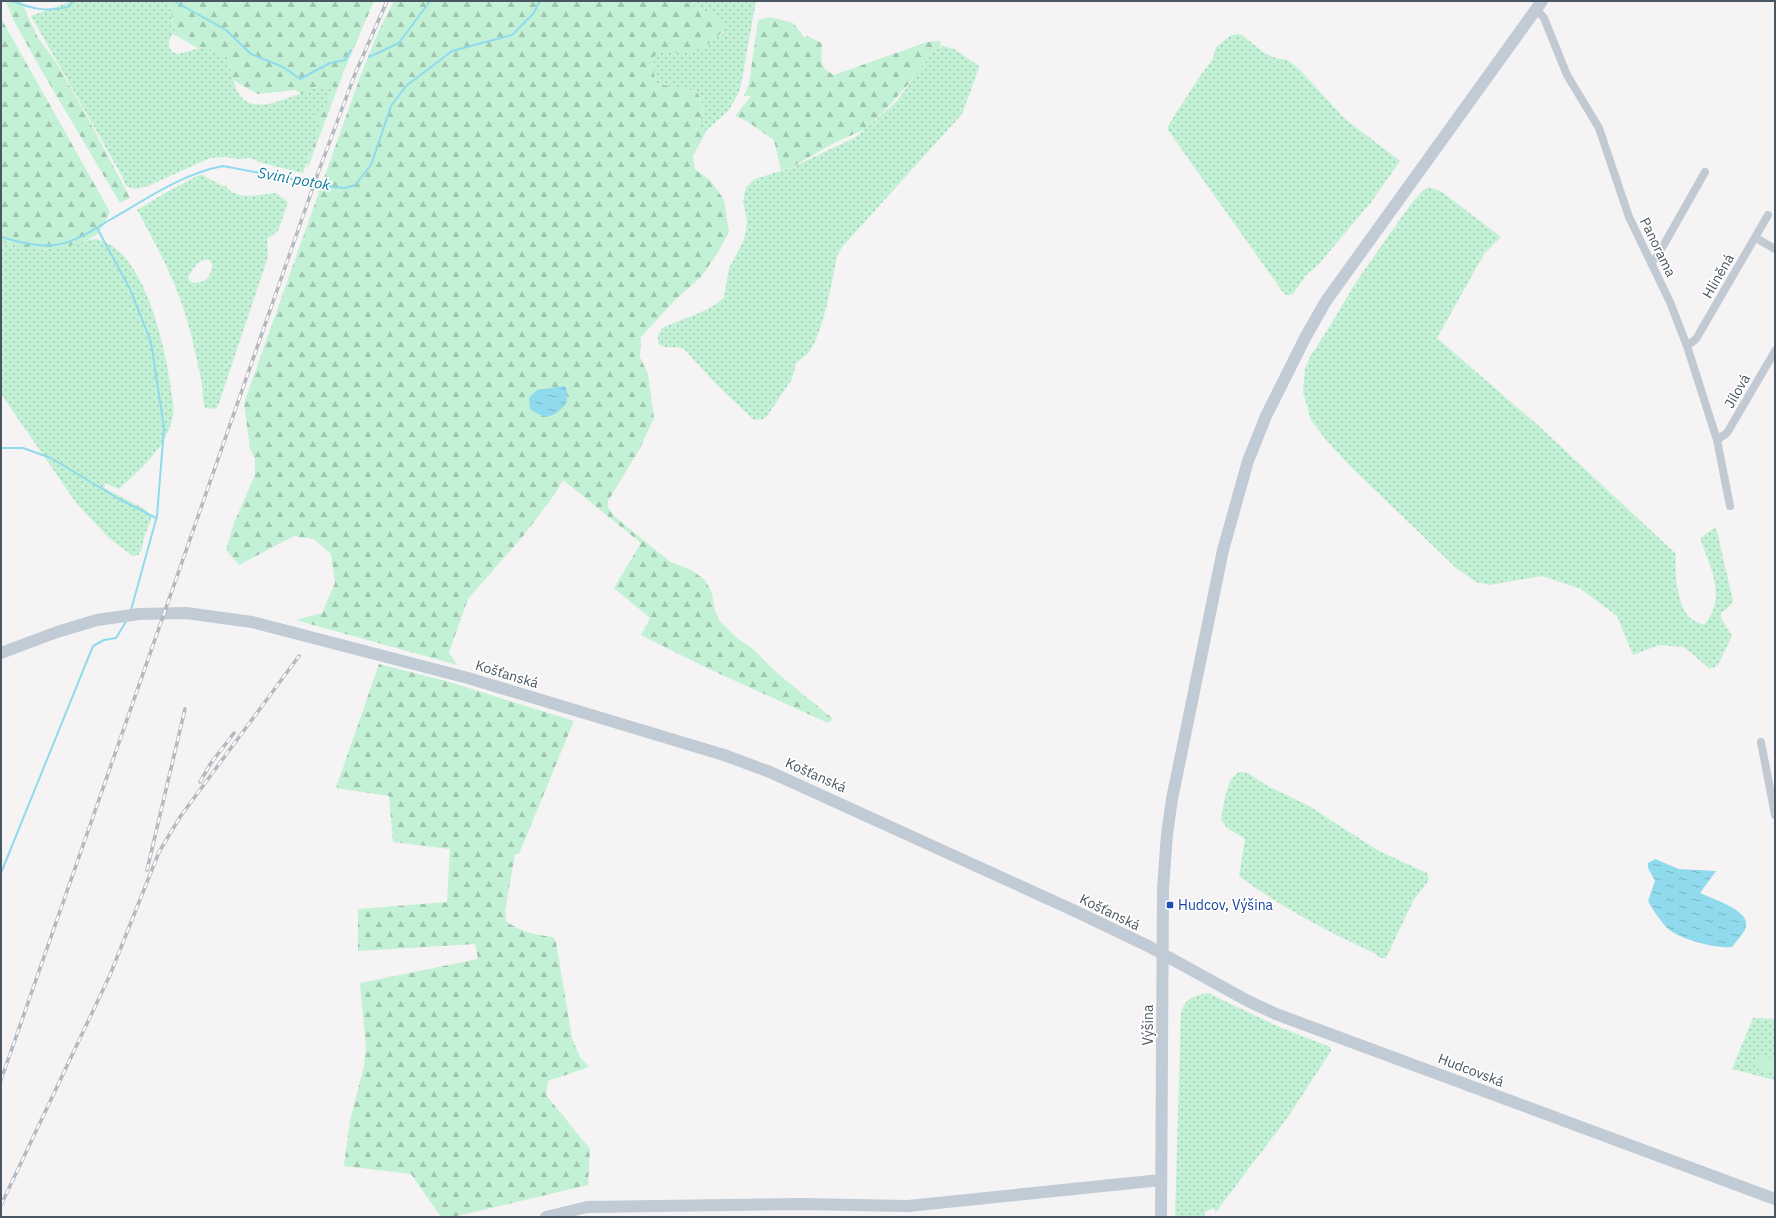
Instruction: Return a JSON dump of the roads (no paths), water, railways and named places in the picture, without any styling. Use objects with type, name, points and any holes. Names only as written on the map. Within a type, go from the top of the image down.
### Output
[{"type":"street","name":"Výšina","points":[[1161,1217],[1164,871],[1169,814],[1216,584],[1233,514],[1256,440],[1298,352],[1326,301],[1539,5]]},
{"type":"street","name":"Panorama","points":[[1539,5],[1567,75],[1599,128],[1629,217],[1670,302],[1688,346],[1717,440],[1730,506]]},
{"type":"street","points":[[1651,262],[1658,255],[1705,172]]},
{"type":"street","name":"Hliněná","points":[[1688,346],[1696,340],[1768,215]]},
{"type":"street","points":[[1756,238],[1775,249]]},
{"type":"street","name":"Jílová","points":[[1717,440],[1727,433],[1775,351]]},
{"type":"street","name":"Košťanská","points":[[1,653],[64,630],[97,620],[151,613],[205,614],[252,622],[439,670],[724,755],[763,769],[1062,905],[1163,955]]},
{"type":"street","points":[[1761,742],[1775,815]]},
{"type":"street","name":"Hudcovská","points":[[1163,955],[1248,1001],[1281,1016],[1775,1199]]},
{"type":"street","points":[[546,1217],[587,1207],[802,1204],[908,1206],[1161,1180]]},
{"type":"water","points":[[563,386],[566,387],[567,401],[565,405],[556,413],[545,416],[530,409],[529,398],[537,390]]},
{"type":"water","points":[[1655,859],[1679,869],[1716,871],[1700,893],[1736,910],[1746,920],[1744,931],[1732,947],[1707,945],[1688,939],[1666,927],[1648,901],[1655,881],[1648,868],[1648,863]]},
{"type":"waterway","points":[[12,1],[40,9],[60,9],[68,7],[73,1]]},
{"type":"waterway","points":[[174,1],[226,30],[251,54],[283,67],[300,79],[330,63],[345,60],[351,50]]},
{"type":"waterway","points":[[369,57],[399,43],[430,1]]},
{"type":"waterway","name":"Sviní potok","points":[[1,237],[34,245],[55,245],[69,242],[178,181],[223,166],[334,187],[345,188],[355,185],[371,165],[391,106],[406,86],[452,51],[512,35],[533,14],[540,1]]},
{"type":"waterway","points":[[97,228],[130,289],[151,342],[164,428],[157,516],[131,610]]},
{"type":"waterway","points":[[1,448],[23,448],[51,458],[119,499],[156,518]]},
{"type":"waterway","points":[[1,873],[93,646],[104,640],[116,638],[127,620]]},
{"type":"railway","points":[[1,1080],[318,173],[355,74],[387,1]]},
{"type":"railway","points":[[1,1205],[110,975],[159,852],[180,817],[299,656]]},
{"type":"railway","points":[[147,870],[185,709]]},
{"type":"railway","points":[[200,782],[211,763],[234,733]]},
{"type":"place","name":"Hudcov, Výšina","points":[[1170,905]]}]
